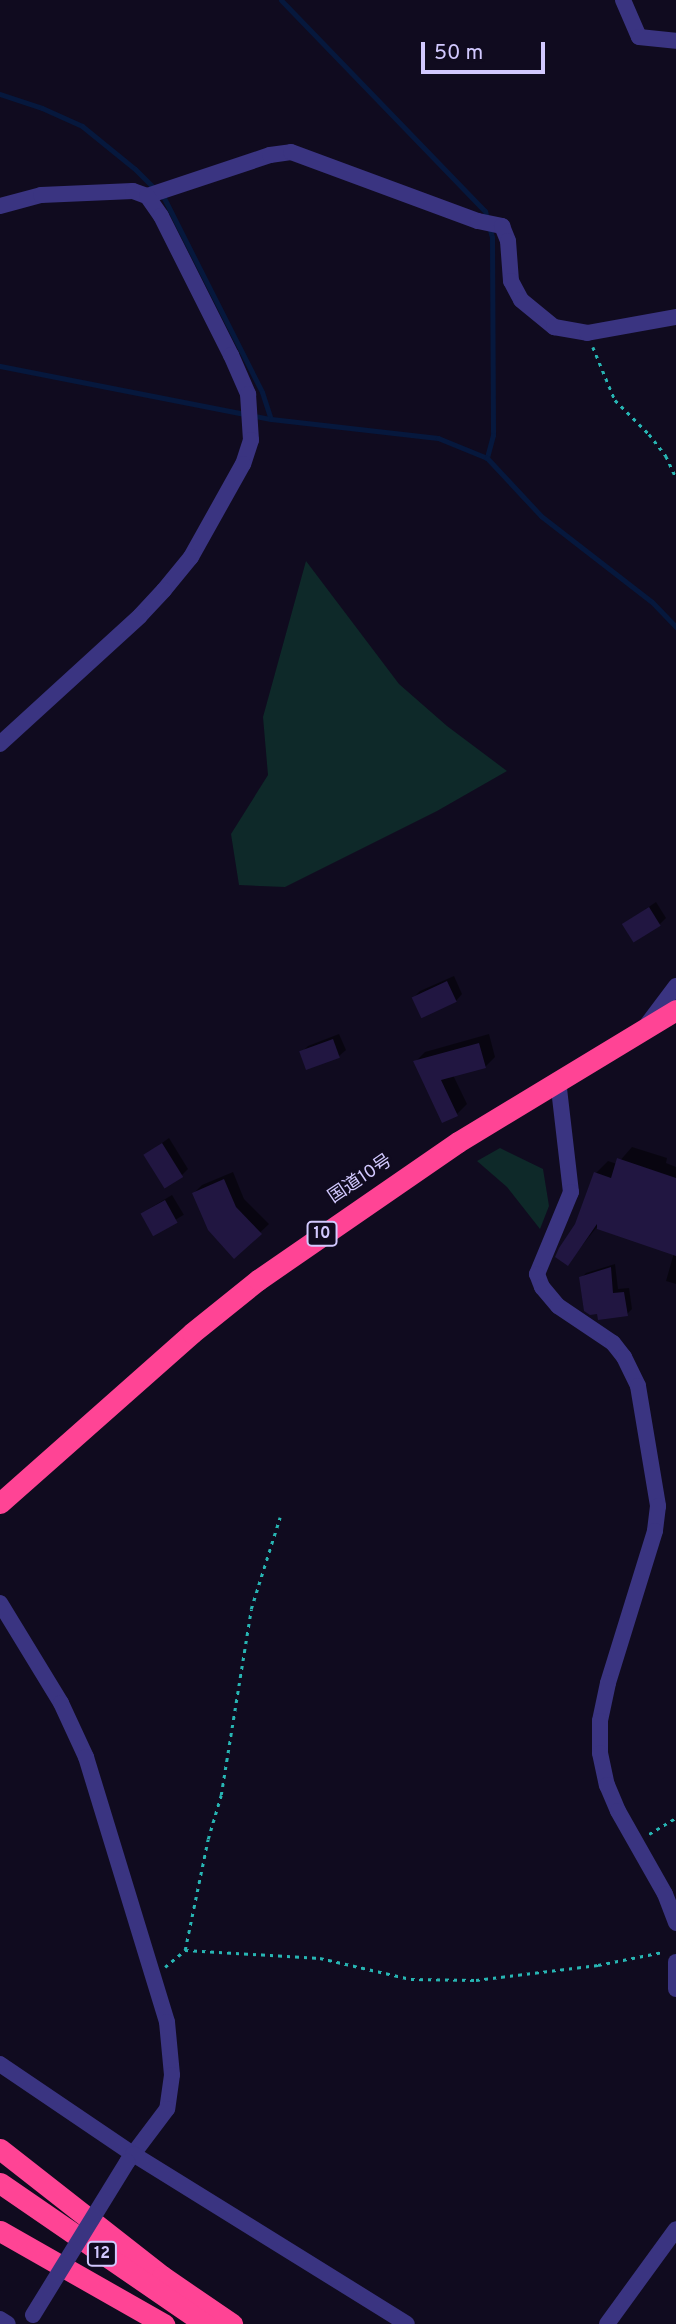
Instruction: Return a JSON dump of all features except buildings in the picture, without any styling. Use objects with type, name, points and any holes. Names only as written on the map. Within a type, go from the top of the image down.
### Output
[{"type":"highway","name":"国道10号","points":[[0,1503],[192,1333],[258,1280],[447,1150],[676,1010]]},
{"type":"highway","points":[[0,2149],[162,2276],[232,2324]]},
{"type":"highway","name":"12","points":[[0,2183],[205,2324]]},
{"type":"highway","points":[[0,2231],[163,2324]]},
{"type":"street","points":[[623,0],[639,37],[676,41]]},
{"type":"street","points":[[0,206],[41,195],[133,191],[147,195],[270,155],[291,152],[478,221],[502,226],[508,242],[511,282],[521,300],[554,327],[587,333],[676,317]]},
{"type":"street","points":[[0,744],[140,616],[173,579],[191,557],[204,534],[243,464],[251,440],[248,394],[161,216],[147,195]]},
{"type":"street","points":[[644,1028],[676,986]]},
{"type":"street","points":[[558,1080],[571,1192],[537,1273],[542,1287],[558,1307],[613,1343],[624,1357],[638,1386],[658,1507],[655,1531],[608,1683],[600,1721],[600,1753],[607,1786],[635,1843],[665,1894],[676,1923]]},
{"type":"street","points":[[0,1603],[61,1703],[86,1757],[155,1976],[167,2022],[172,2075],[167,2109],[130,2158],[31,2319]]},
{"type":"street","points":[[670,1957],[676,1989]]},
{"type":"street","points":[[0,2064],[130,2158],[407,2324]]},
{"type":"street","points":[[607,2324],[676,2229]]},
{"type":"street","points":[[0,2319],[8,2324]]},
{"type":"path","points":[[587,333],[615,400],[657,445],[676,477]]},
{"type":"path","points":[[155,1976],[185,1950],[208,1839],[221,1795],[251,1609],[280,1517]]},
{"type":"path","points":[[635,1843],[676,1818]]},
{"type":"path","points":[[185,1950],[320,1958],[411,1979],[476,1980],[670,1957]]},
{"type":"green space","points":[[306,561],[399,684],[447,726],[507,771],[437,811],[285,887],[239,885],[231,834],[268,775],[263,717]]},
{"type":"green space","points":[[500,1148],[543,1169],[549,1206],[540,1229],[507,1187],[477,1161]]},
{"type":"waterway","points":[[281,0],[485,211],[492,237],[493,435],[487,458]]},
{"type":"waterway","points":[[0,94],[42,108],[82,126],[135,169],[164,198],[262,392],[271,419]]},
{"type":"waterway","points":[[0,366],[271,419],[438,438],[487,458],[541,516],[652,602],[676,627]]}]
